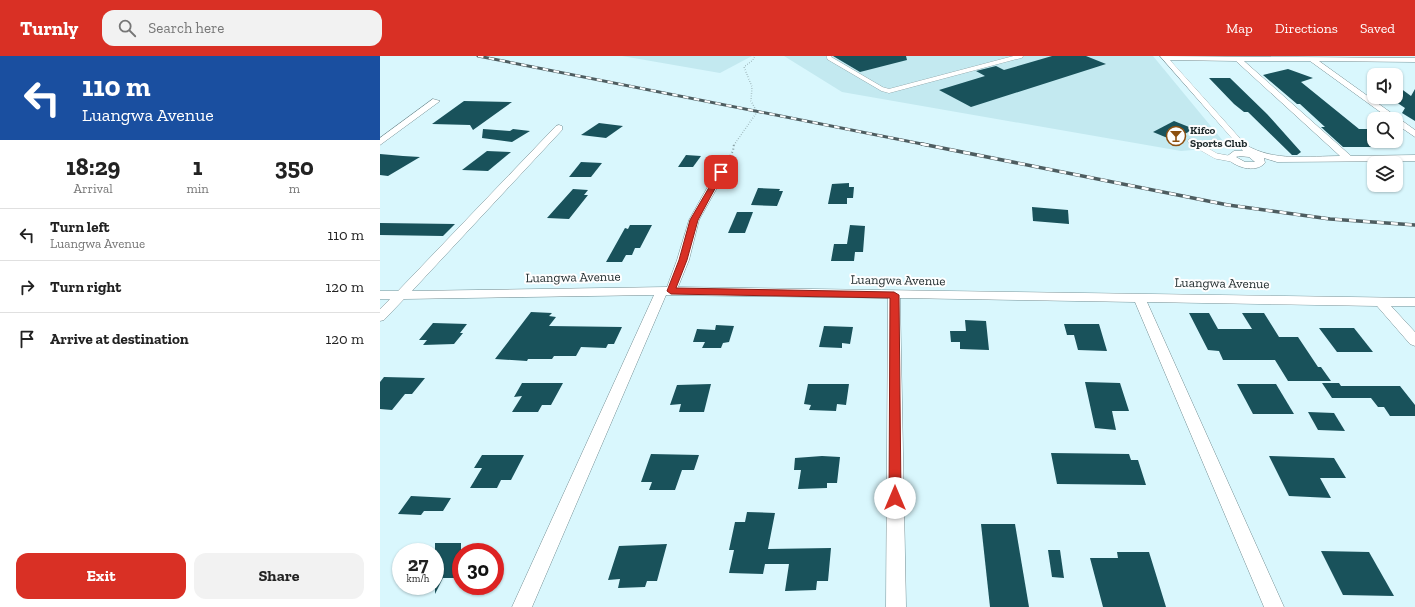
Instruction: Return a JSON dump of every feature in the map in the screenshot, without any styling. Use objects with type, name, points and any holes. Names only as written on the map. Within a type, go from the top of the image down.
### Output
[{"type":"street","points":[[1164,57],[1415,60]]},
{"type":"street","points":[[1164,57],[1240,153],[1262,159]]},
{"type":"street","points":[[1310,58],[1385,112]]},
{"type":"street","points":[[1238,59],[1348,158]]},
{"type":"street","points":[[380,142],[436,101]]},
{"type":"street","points":[[1403,125],[1415,134]]},
{"type":"street","points":[[380,317],[559,128]]},
{"type":"street","points":[[1240,153],[1238,163],[1247,165],[1262,159],[1415,158]]},
{"type":"street","points":[[522,607],[667,291],[683,260],[694,220],[721,172]]},
{"type":"street","name":"Luangwa Avenue","points":[[380,295],[667,291],[1415,302]]},
{"type":"street","points":[[894,295],[896,607]]},
{"type":"street","points":[[1139,297],[1274,607]]},
{"type":"street","points":[[1380,302],[1415,341]]},
{"type":"lane","points":[[829,56],[829,58],[882,89],[889,91],[1021,56]]},
{"type":"lane","points":[[1190,141],[1216,156],[1240,153]]},
{"type":"path","points":[[721,172],[733,151],[734,143],[757,112],[751,101],[752,87],[744,67],[753,60],[754,56]]},
{"type":"shaded area","points":[[622,56],[752,56],[720,73]]},
{"type":"shaded area","points":[[784,56],[1153,56],[1228,147],[1181,151],[842,92]]},
{"type":"building","points":[[833,56],[906,56],[907,60],[860,72]]},
{"type":"building","points":[[1052,56],[1086,56],[1106,64],[971,107],[939,90],[985,76],[976,71],[996,66],[1004,70]]},
{"type":"building","points":[[1288,69],[1313,78],[1301,82],[1359,129],[1367,129],[1367,147],[1343,147],[1321,127],[1325,127],[1300,104],[1297,104],[1263,75]]},
{"type":"building","points":[[1209,78],[1230,78],[1267,114],[1301,152],[1297,155],[1292,155],[1248,112],[1244,112],[1234,104]]},
{"type":"building","points":[[1415,89],[1415,121],[1403,114],[1405,108],[1399,104],[1403,104],[1403,90],[1411,96]]},
{"type":"building","points":[[464,101],[512,102],[473,130],[470,125],[432,124]]},
{"type":"building","points":[[1174,121],[1194,129],[1177,138],[1170,139],[1153,132]]},
{"type":"building","points":[[599,123],[623,126],[606,138],[581,135]]},
{"type":"building","points":[[483,129],[510,131],[513,129],[530,131],[512,142],[482,138]]},
{"type":"building","points":[[487,151],[511,152],[488,171],[462,170]]},
{"type":"building","points":[[380,154],[420,157],[388,176],[380,175]]},
{"type":"building","points":[[686,155],[701,156],[693,167],[678,167]]},
{"type":"building","points":[[581,162],[602,163],[591,177],[569,177]]},
{"type":"building","points":[[849,183],[849,187],[854,187],[853,198],[847,198],[847,204],[828,204],[832,184]]},
{"type":"building","points":[[758,188],[780,189],[779,191],[783,191],[777,206],[751,205]]},
{"type":"building","points":[[573,189],[588,190],[584,195],[588,195],[569,219],[547,218]]},
{"type":"building","points":[[1032,207],[1068,210],[1069,224],[1033,221]]},
{"type":"building","points":[[737,212],[753,212],[745,233],[728,233]]},
{"type":"building","points":[[380,223],[455,224],[443,236],[380,235]]},
{"type":"building","points":[[630,225],[652,225],[640,248],[635,248],[632,255],[626,255],[622,262],[606,262],[625,228],[628,229]]},
{"type":"building","points":[[850,225],[865,226],[863,252],[855,252],[854,261],[831,261],[834,244],[847,244]]},
{"type":"building","points":[[531,312],[552,313],[549,316],[556,317],[549,326],[622,327],[614,344],[608,344],[606,348],[581,347],[576,356],[554,356],[552,359],[528,359],[527,361],[495,359]]},
{"type":"building","points":[[1189,313],[1209,313],[1218,329],[1252,329],[1242,313],[1264,313],[1279,337],[1298,337],[1318,367],[1321,367],[1331,381],[1288,381],[1275,360],[1223,360],[1219,351],[1208,350]]},
{"type":"building","points":[[965,320],[986,321],[989,350],[960,349],[960,342],[951,342],[950,331],[966,331]]},
{"type":"building","points":[[433,323],[467,324],[460,333],[463,333],[454,344],[423,345],[427,340],[419,340]]},
{"type":"building","points":[[1064,324],[1099,324],[1107,351],[1078,350],[1074,335],[1067,335]]},
{"type":"building","points":[[716,325],[734,326],[729,342],[723,343],[721,348],[702,348],[705,342],[693,342],[697,329],[715,330]]},
{"type":"building","points":[[824,326],[853,327],[850,344],[842,343],[842,348],[819,347]]},
{"type":"building","points":[[1319,328],[1354,328],[1373,352],[1337,352]]},
{"type":"building","points":[[384,377],[425,378],[412,394],[405,394],[392,410],[380,409],[380,382]]},
{"type":"building","points":[[1085,382],[1120,383],[1129,411],[1112,411],[1116,430],[1095,428]]},
{"type":"building","points":[[522,383],[563,383],[551,405],[542,405],[538,412],[512,412],[522,396],[514,397]]},
{"type":"building","points":[[1322,383],[1339,383],[1341,386],[1400,386],[1415,405],[1415,416],[1390,416],[1384,407],[1378,407],[1371,398],[1332,398]]},
{"type":"building","points":[[711,384],[704,412],[679,412],[681,404],[670,405],[677,385]]},
{"type":"building","points":[[808,384],[849,384],[846,405],[837,404],[836,411],[809,410],[811,405],[804,404]]},
{"type":"building","points":[[1237,384],[1276,384],[1294,414],[1253,414]]},
{"type":"building","points":[[1308,412],[1334,413],[1345,431],[1318,430]]},
{"type":"building","points":[[1051,453],[1129,454],[1131,460],[1138,460],[1146,485],[1057,484]]},
{"type":"building","points":[[651,454],[699,455],[694,470],[682,470],[675,490],[649,490],[652,482],[641,482]]},
{"type":"building","points":[[482,455],[524,455],[511,480],[501,480],[497,488],[470,488],[482,468],[474,468]]},
{"type":"building","points":[[822,456],[840,457],[837,483],[827,483],[827,488],[798,489],[801,470],[794,470],[795,458]]},
{"type":"building","points":[[1269,456],[1334,458],[1346,478],[1320,478],[1331,498],[1289,496]]},
{"type":"building","points":[[411,496],[451,498],[443,511],[424,511],[421,515],[398,514]]},
{"type":"building","points":[[747,512],[775,513],[768,549],[831,548],[828,581],[817,581],[816,590],[785,591],[789,564],[765,564],[763,574],[729,573],[734,550],[729,550],[735,522],[745,522]]},
{"type":"building","points":[[981,524],[1015,524],[1029,607],[990,607]]},
{"type":"building","points":[[444,543],[452,543],[452,578],[444,578]]},
{"type":"building","points":[[667,544],[657,581],[647,581],[645,587],[618,588],[620,579],[608,580],[619,546]]},
{"type":"building","points":[[1048,550],[1060,550],[1064,578],[1052,577]]},
{"type":"building","points":[[1321,551],[1369,552],[1394,596],[1343,595]]},
{"type":"building","points":[[1117,552],[1149,552],[1166,607],[1103,607],[1090,558],[1118,558]]},
{"type":"railway","points":[[478,56],[927,145]]},
{"type":"railway","points":[[922,144],[1228,205],[1330,219],[1415,225]]},
{"type":"place","name":"Kifco Sports Club","points":[[1176,136]]},
{"type":"route","points":[[721,172],[694,220],[683,260],[671,291],[894,295],[895,498]]}]
